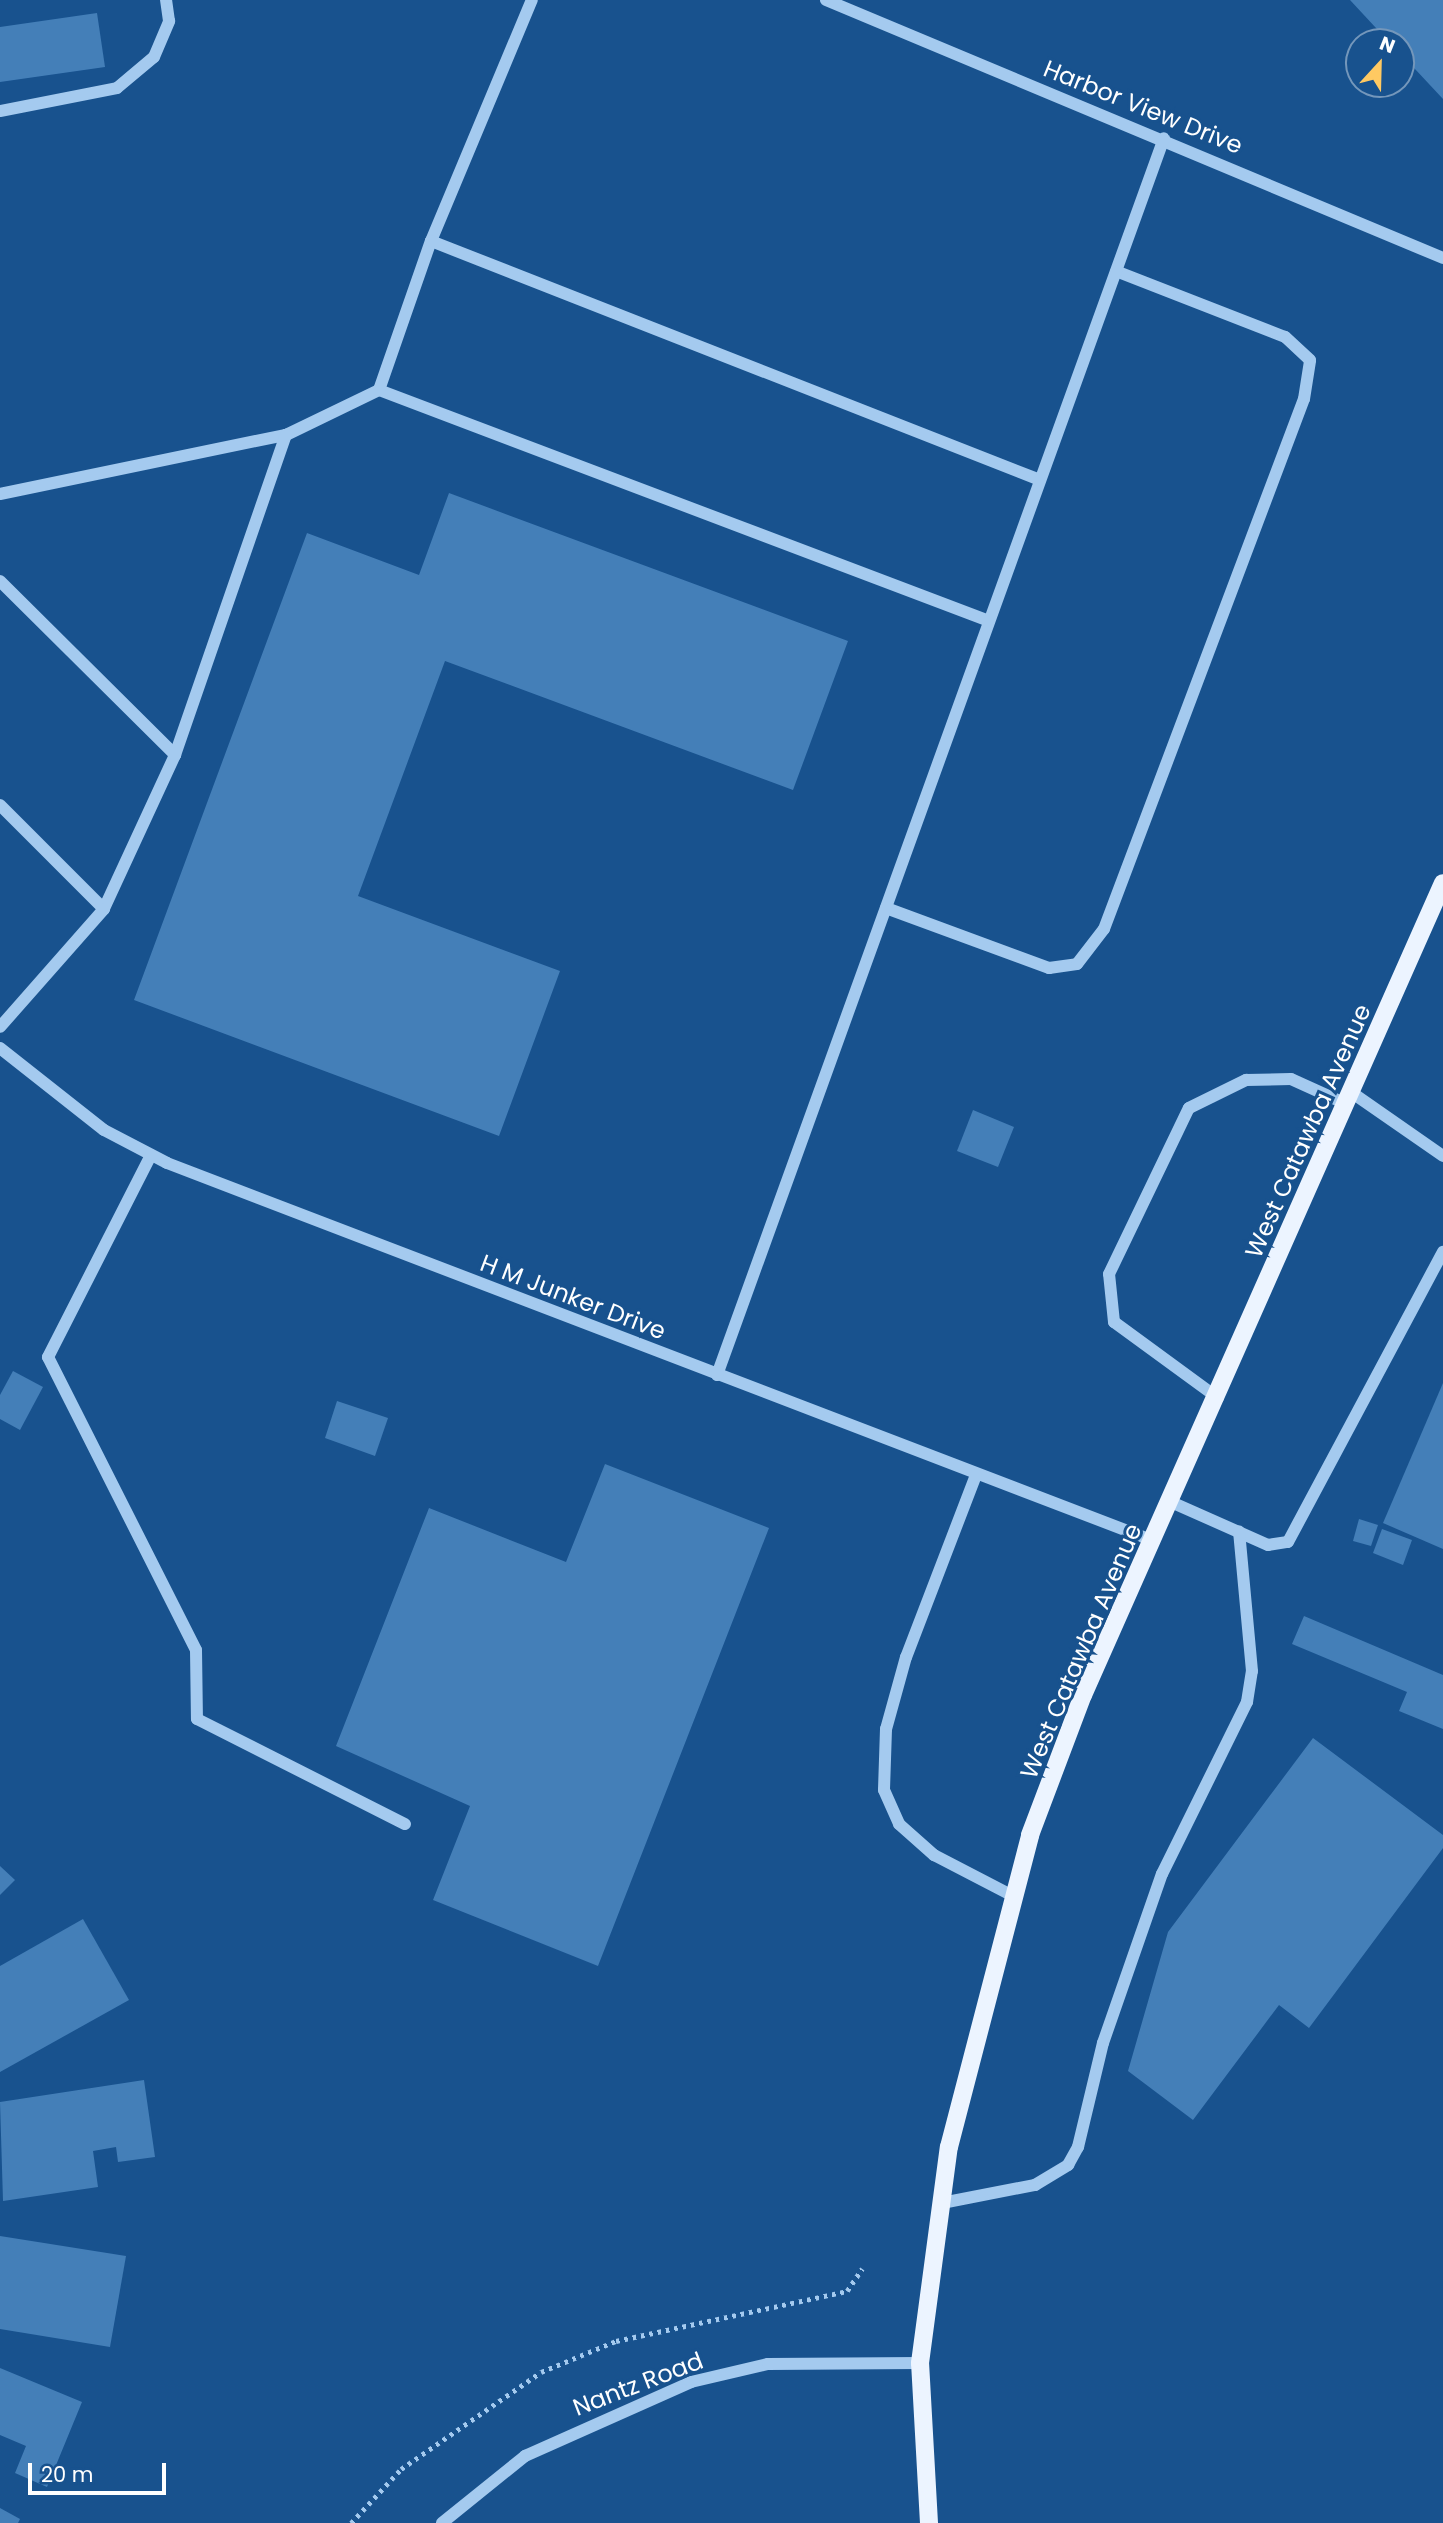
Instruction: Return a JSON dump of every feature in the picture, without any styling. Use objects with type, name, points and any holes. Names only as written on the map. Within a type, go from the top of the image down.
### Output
[{"type":"main road","name":"West Catawba Avenue","points":[[929,2523],[920,2363],[949,2147],[1013,1896],[1083,1695],[1154,1541],[1443,883]]},
{"type":"street","points":[[0,111],[117,88],[154,57],[169,21],[166,0]]},
{"type":"street","points":[[0,494],[286,435],[379,390],[431,241],[532,0]]},
{"type":"street","name":"Harbor View Drive","points":[[825,0],[1164,138],[1443,257]]},
{"type":"street","points":[[717,1375],[1164,138]]},
{"type":"street","points":[[431,241],[1040,480]]},
{"type":"street","points":[[886,908],[1049,968],[1077,964],[1104,929],[1304,399],[1310,360],[1284,337],[1116,271]]},
{"type":"street","points":[[379,390],[989,621]]},
{"type":"street","points":[[0,1027],[104,909],[175,755],[286,435]]},
{"type":"street","points":[[0,581],[175,755]]},
{"type":"street","points":[[0,805],[104,909]]},
{"type":"street","name":"H M Junker Drive","points":[[0,1048],[58,1099],[151,1154],[976,1475],[1154,1541]]},
{"type":"street","points":[[1217,1398],[1114,1322],[1109,1274],[1189,1108],[1246,1080],[1291,1079],[1349,1098],[1443,1156]]},
{"type":"street","points":[[151,1154],[48,1357],[196,1650],[197,1719],[405,1824]]},
{"type":"street","points":[[1171,1502],[1268,1545],[1288,1542],[1299,1527],[1443,1252]]},
{"type":"street","points":[[976,1475],[906,1657],[886,1729],[884,1790],[899,1824],[934,1855],[1013,1896]]},
{"type":"street","points":[[942,2203],[1035,2185],[1068,2165],[1079,2147],[1103,2043],[1162,1874],[1247,1702],[1252,1671],[1239,1532]]},
{"type":"street","name":"Nantz Road","points":[[442,2523],[525,2456],[691,2382],[768,2364],[920,2363]]},
{"type":"path","points":[[351,2523],[401,2469],[541,2372],[617,2341],[847,2291],[862,2269]]},
{"type":"building","points":[[1350,0],[1443,0],[1443,99],[1415,69],[1415,28],[1376,28]]},
{"type":"building","points":[[97,13],[105,67],[0,82],[0,27]]},
{"type":"building","points":[[449,493],[848,641],[793,790],[445,661],[358,896],[560,971],[499,1136],[134,1000],[307,533],[419,575]]},
{"type":"building","points":[[973,1110],[1014,1127],[998,1167],[957,1151]]},
{"type":"building","points":[[13,1371],[43,1387],[20,1430],[0,1419],[0,1395]]},
{"type":"building","points":[[1443,1383],[1443,1549],[1383,1523]]},
{"type":"building","points":[[337,1401],[388,1418],[375,1456],[325,1438]]},
{"type":"building","points":[[605,1464],[769,1528],[598,1966],[433,1900],[470,1806],[336,1746],[429,1508],[566,1562]]},
{"type":"building","points":[[1359,1519],[1378,1525],[1371,1546],[1353,1541]]},
{"type":"building","points":[[1382,1529],[1412,1540],[1403,1565],[1373,1553]]},
{"type":"building","points":[[1304,1616],[1443,1675],[1443,1729],[1399,1711],[1407,1692],[1292,1644]]},
{"type":"building","points":[[1313,1738],[1443,1835],[1443,1848],[1309,2028],[1279,2005],[1193,2120],[1128,2071],[1168,1932]]},
{"type":"building","points":[[0,1866],[15,1880],[0,1895]]},
{"type":"building","points":[[83,1919],[129,2000],[0,2072],[0,1966]]},
{"type":"building","points":[[144,2080],[155,2157],[118,2162],[116,2147],[93,2151],[98,2187],[3,2201],[0,2102]]},
{"type":"building","points":[[0,2236],[126,2256],[110,2347],[0,2329]]},
{"type":"building","points":[[0,2368],[82,2402],[47,2487],[15,2473],[26,2446],[0,2435]]},
{"type":"building","points":[[0,2508],[20,2519],[18,2523],[0,2523]]}]
